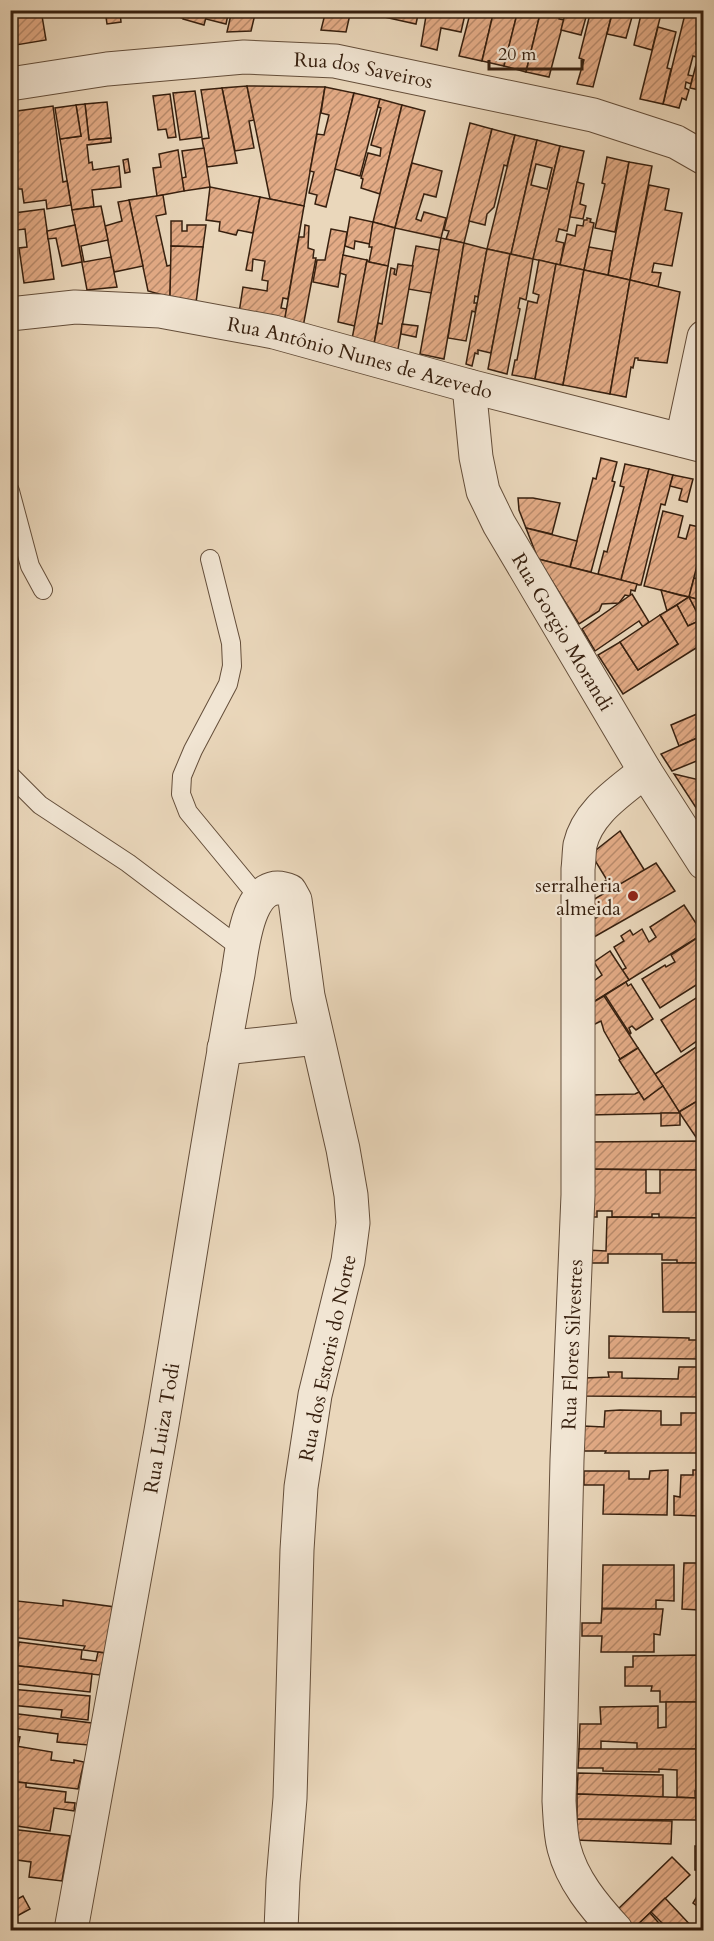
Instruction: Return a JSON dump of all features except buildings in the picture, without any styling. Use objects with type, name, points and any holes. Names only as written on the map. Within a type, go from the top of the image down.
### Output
[{"type":"street","name":"Rua dos Saveiros","points":[[10,84],[107,69],[244,57],[335,61],[593,115],[676,142],[704,158]]},
{"type":"street","name":"Rua Antônio Nunes de Azevedo","points":[[10,314],[75,307],[160,311],[274,333],[693,443]]},
{"type":"street","points":[[693,443],[704,338]]},
{"type":"street","name":"Rua Gorgio Morandi","points":[[469,386],[476,457],[483,491],[499,524],[645,771],[704,863]]},
{"type":"street","name":"Rua Flores Silvestres","points":[[616,1930],[590,1900],[572,1872],[563,1846],[559,1801],[567,1460],[578,1195],[578,869],[580,845],[586,827],[599,810],[645,771]]},
{"type":"street","name":"Rua dos Estoris do Norte","points":[[250,923],[267,891],[283,888],[290,891],[295,900],[316,1038],[343,1149],[353,1223],[348,1261],[315,1395],[301,1487],[290,1798],[281,1930]]},
{"type":"street","name":"Rua Luiza Todi","points":[[71,1930],[144,1529],[224,1048],[250,923]]},
{"type":"street","points":[[224,1048],[316,1038]]},
{"type":"lane","points":[[10,491],[30,567],[43,590]]},
{"type":"lane","points":[[210,559],[231,644],[232,666],[228,684],[182,776],[181,794],[188,812],[250,923]]},
{"type":"lane","points":[[10,775],[40,805],[128,863],[250,923]]},
{"type":"place","name":"serralheria almeida","points":[[633,896]]}]
